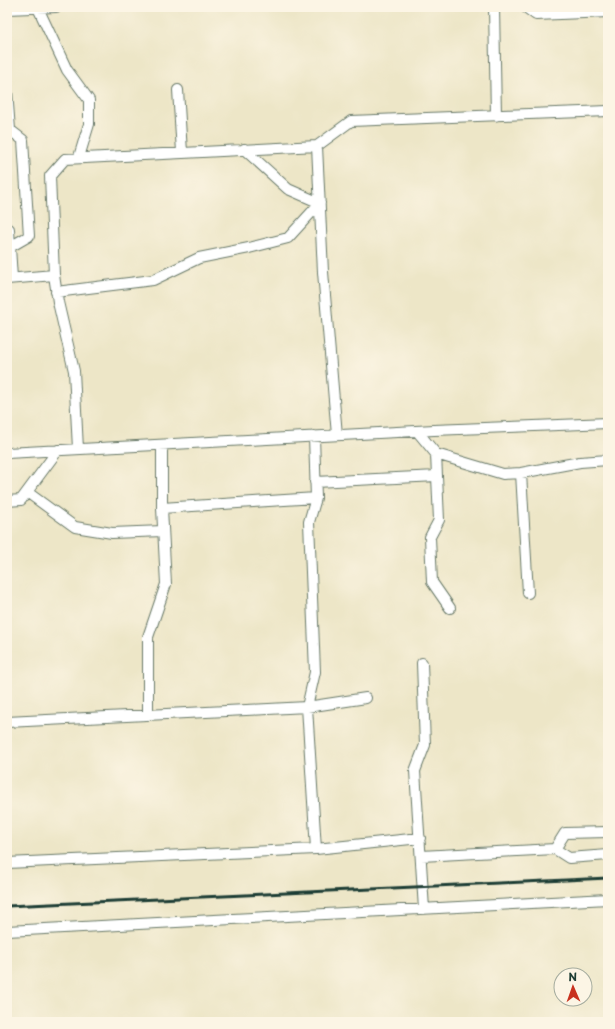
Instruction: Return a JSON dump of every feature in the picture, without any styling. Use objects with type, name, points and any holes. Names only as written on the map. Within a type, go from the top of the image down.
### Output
[{"type":"lane","points":[[7,9],[56,7]]},
{"type":"lane","points":[[494,7],[496,116]]},
{"type":"lane","points":[[525,7],[536,14],[608,12]]},
{"type":"lane","points":[[38,8],[67,70],[89,100],[89,124],[79,158]]},
{"type":"lane","points":[[178,90],[182,152]]},
{"type":"lane","points":[[7,91],[10,130],[23,140],[29,236],[10,247]]},
{"type":"lane","points":[[78,449],[74,371],[56,292],[54,276],[50,176],[65,159],[317,146],[351,121],[608,111]]},
{"type":"lane","points":[[317,146],[323,272],[337,435]]},
{"type":"lane","points":[[244,149],[288,189],[320,203]]},
{"type":"lane","points":[[56,292],[153,280],[199,258],[249,248],[288,238],[320,203]]},
{"type":"lane","points":[[9,229],[10,279],[54,276]]},
{"type":"lane","points":[[7,453],[314,436],[608,423]]},
{"type":"lane","points":[[417,431],[436,454],[503,474],[521,473],[580,462],[608,460]]},
{"type":"lane","points":[[314,436],[316,498],[309,522],[315,672],[307,707],[316,849]]},
{"type":"lane","points":[[148,715],[148,637],[166,584],[162,508],[162,444]]},
{"type":"lane","points":[[7,501],[21,500],[58,450]]},
{"type":"lane","points":[[436,454],[439,520],[430,537],[432,582],[450,608]]},
{"type":"lane","points":[[521,473],[528,593]]},
{"type":"lane","points":[[315,482],[437,476]]},
{"type":"lane","points":[[27,492],[75,527],[112,533],[163,532]]},
{"type":"lane","points":[[162,508],[316,498]]},
{"type":"lane","points":[[422,663],[426,745],[415,772],[424,909]]},
{"type":"lane","points":[[7,722],[307,707],[366,698]]},
{"type":"lane","points":[[555,850],[565,834],[608,832]]},
{"type":"lane","points":[[7,863],[316,849],[420,838]]},
{"type":"lane","points":[[421,856],[555,850],[570,858],[608,855]]},
{"type":"lane","points":[[7,931],[608,900]]},
{"type":"railway","points":[[7,906],[608,878]]}]
